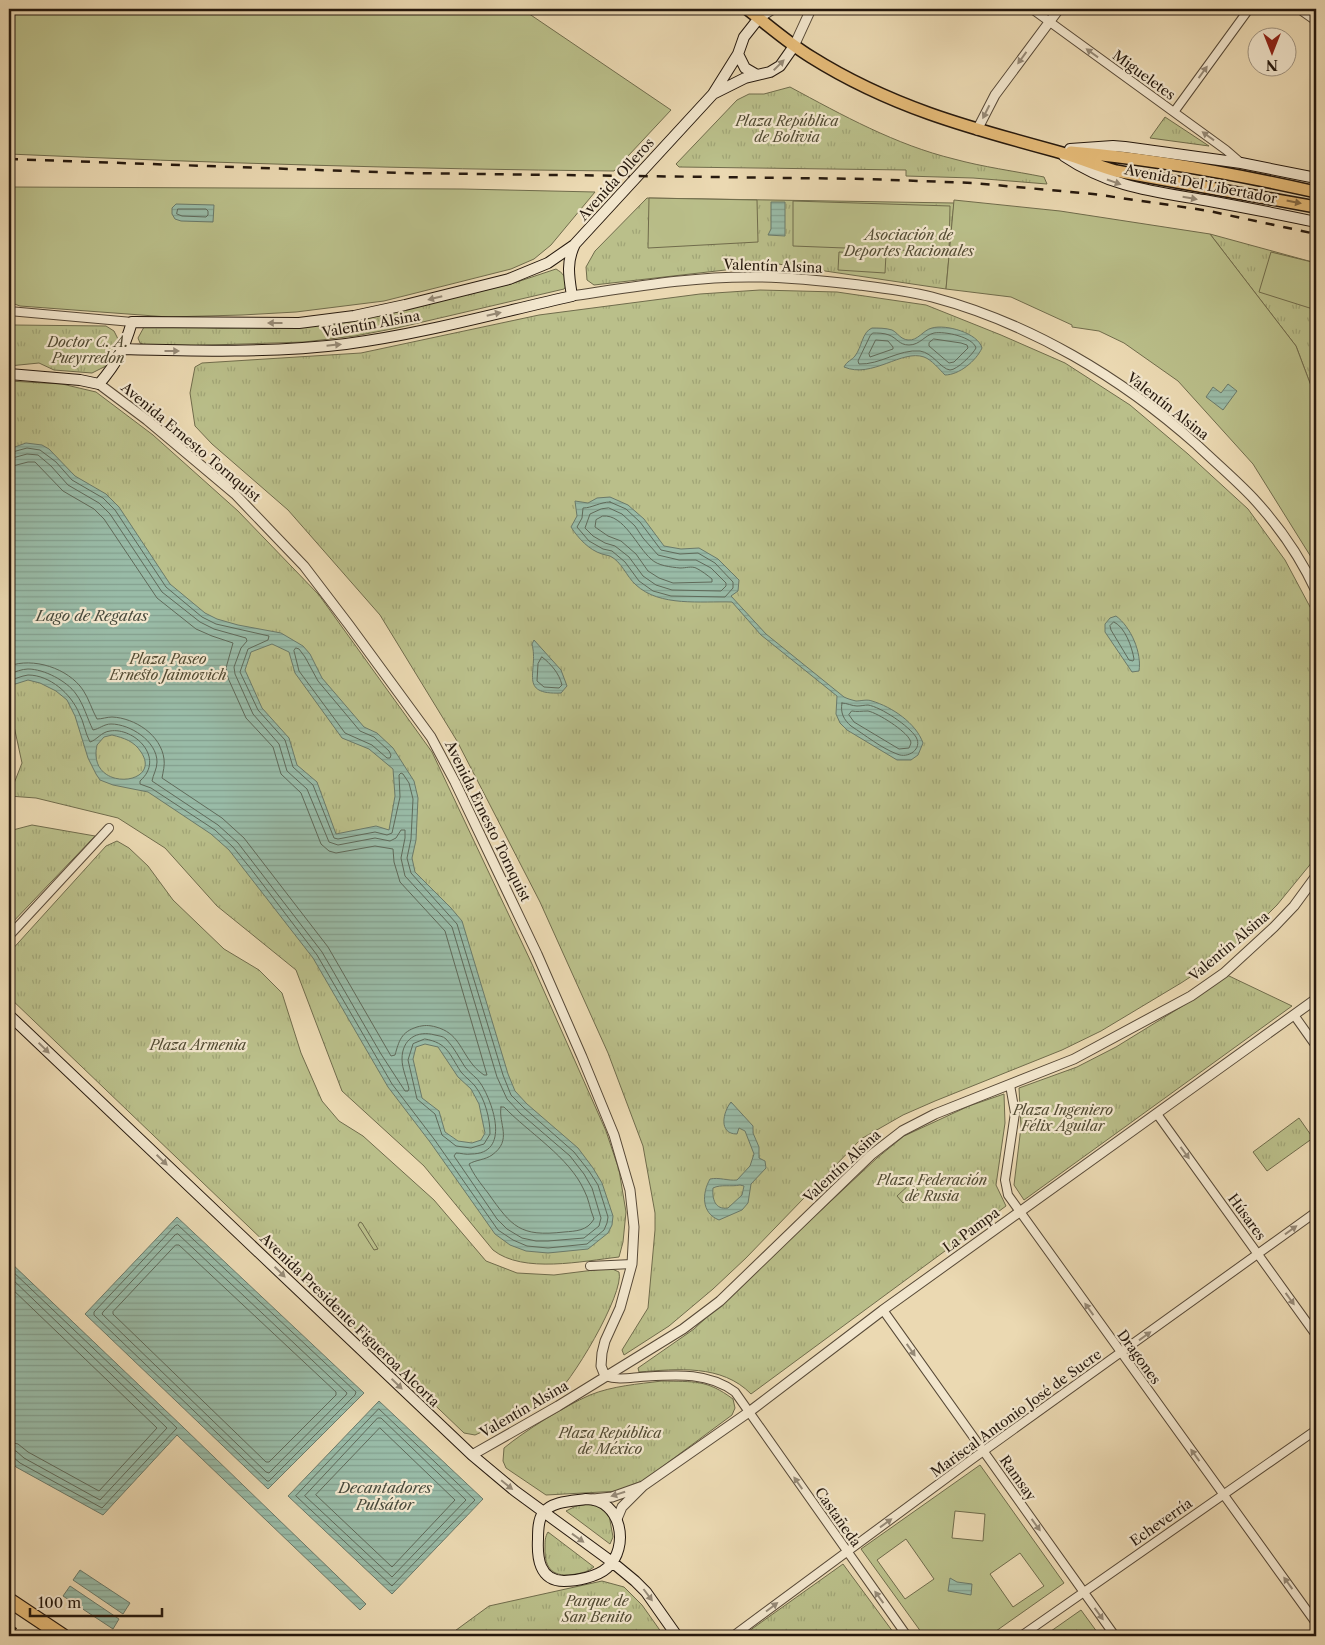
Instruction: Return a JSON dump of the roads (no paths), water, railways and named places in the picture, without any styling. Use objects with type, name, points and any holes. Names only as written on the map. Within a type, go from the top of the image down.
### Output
[{"type":"highway","points":[[9,1600],[63,1636]]},
{"type":"main road","name":"Avenida Del Libertador","points":[[747,9],[810,57],[878,93],[924,113],[977,130],[1057,151],[1116,171],[1316,206]]},
{"type":"main road","name":"Avenida Olleros","points":[[572,296],[569,274],[570,257],[575,244],[713,94],[738,54],[744,37],[759,18]]},
{"type":"main road","name":"Avenida Olleros","points":[[713,94],[732,83],[770,72],[780,66],[794,46]]},
{"type":"main road","points":[[738,54],[745,68],[757,75]]},
{"type":"main road","name":"Avenida Del Libertador","points":[[1057,151],[1113,146],[1241,163],[1316,178]]},
{"type":"main road","name":"Avenida Del Libertador","points":[[1057,151],[1098,154],[1167,164],[1239,176],[1316,192]]},
{"type":"main road","name":"Avenida Del Libertador","points":[[1057,151],[1096,175],[1142,190],[1316,222]]},
{"type":"main road","name":"Valentín Alsina","points":[[132,322],[299,323],[354,316],[485,286],[548,263],[575,244]]},
{"type":"main road","points":[[548,263],[562,265],[569,274]]},
{"type":"main road","name":"Valentín Alsina","points":[[124,350],[172,351],[311,348],[348,344],[407,333],[572,296]]},
{"type":"main road","points":[[9,374],[80,380],[99,384],[113,368],[124,350],[132,322]]},
{"type":"main road","name":"Avenida Presidente Figueroa Alcorta","points":[[9,1014],[472,1455],[504,1483],[635,1580],[646,1592],[677,1636]]},
{"type":"main road","points":[[593,1499],[609,1507],[617,1519],[619,1542],[616,1555],[612,1562],[601,1572],[591,1576],[564,1581],[550,1578],[538,1560],[538,1532],[544,1512],[556,1505],[593,1499]]},
{"type":"street","name":"Avenida Olleros","points":[[759,18],[774,9]]},
{"type":"street","name":"Avenida Olleros","points":[[794,46],[811,9]]},
{"type":"street","name":"Migueletes","points":[[1032,9],[1226,150],[1241,163]]},
{"type":"street","points":[[977,130],[995,95],[1059,9]]},
{"type":"street","points":[[1174,112],[1249,9]]},
{"type":"street","points":[[1299,9],[1316,21]]},
{"type":"street","name":"Valentín Alsina","points":[[572,296],[716,278],[756,276],[887,289],[930,296],[968,308],[1037,338],[1093,367],[1132,393],[1177,428],[1254,499],[1280,532],[1307,572],[1316,591]]},
{"type":"street","points":[[9,311],[132,322]]},
{"type":"street","name":"Avenida Ernesto Tornquist","points":[[99,384],[147,420],[220,481],[263,522],[310,573],[431,737],[455,782],[537,954],[582,1057],[614,1135],[630,1190],[634,1227],[632,1264],[620,1308],[605,1341],[602,1353],[601,1366],[605,1376]]},
{"type":"street","points":[[9,936],[109,828]]},
{"type":"street","name":"Valentín Alsina","points":[[472,1455],[683,1329],[720,1301],[871,1155],[902,1131],[935,1114],[1074,1059],[1191,996],[1224,973],[1274,927],[1294,906],[1316,876]]},
{"type":"street","name":"La Pampa","points":[[617,1519],[622,1508],[643,1486],[749,1412],[883,1310],[1316,999]]},
{"type":"street","points":[[1294,1015],[1316,1046]]},
{"type":"street","name":"Dragones","points":[[1010,1085],[1015,1112],[1006,1171],[1008,1195],[1316,1623]]},
{"type":"street","name":"Húsares","points":[[1157,1114],[1316,1335]]},
{"type":"street","name":"Mariscal Antonio José de Sucre","points":[[733,1636],[1316,1212]]},
{"type":"street","points":[[590,1266],[632,1264]]},
{"type":"street","name":"Ramsay","points":[[883,1310],[1115,1636]]},
{"type":"street","name":"Castañeda","points":[[605,1376],[621,1379],[689,1375],[711,1379],[728,1386],[735,1392],[907,1636]]},
{"type":"street","name":"Echeverría","points":[[1021,1636],[1316,1430]]},
{"type":"street","name":"La Pampa","points":[[593,1499],[612,1497],[643,1486]]},
{"type":"water","points":[[771,202],[785,202],[785,236],[768,235],[771,229]]},
{"type":"water","points":[[176,204],[214,205],[213,222],[181,221],[175,219],[172,214],[172,208]]},
{"type":"water","points":[[945,327],[968,334],[982,348],[976,358],[961,370],[945,375],[930,360],[915,356],[865,369],[855,370],[844,367],[855,356],[864,336],[872,328],[892,330],[903,338],[912,340],[932,328]]},
{"type":"water","points":[[1228,384],[1237,391],[1223,410],[1206,397],[1213,387],[1221,393]]},
{"type":"water","name":"Lago de Regatas","points":[[26,443],[42,445],[49,449],[75,476],[106,494],[119,507],[170,584],[205,613],[217,619],[238,625],[281,633],[303,646],[310,654],[322,678],[364,727],[377,733],[393,748],[414,781],[418,798],[416,840],[412,858],[415,872],[462,921],[508,1074],[515,1091],[527,1104],[578,1148],[602,1183],[613,1216],[612,1225],[608,1233],[588,1249],[548,1253],[526,1251],[510,1245],[495,1234],[430,1142],[388,1087],[313,958],[229,850],[211,834],[148,792],[113,785],[100,780],[88,758],[75,716],[67,700],[56,691],[40,683],[28,680],[9,686],[9,449]],"holes":[[[272,644],[289,652],[295,673],[342,738],[369,749],[393,769],[395,796],[389,830],[376,826],[336,834],[317,782],[297,765],[289,738],[262,708],[245,670],[251,652]],[[116,736],[128,740],[135,745],[141,752],[145,763],[142,772],[134,777],[124,779],[112,777],[102,771],[97,760],[97,745],[104,737]],[[425,1044],[438,1047],[458,1077],[471,1089],[479,1104],[485,1133],[481,1140],[472,1143],[458,1141],[445,1132],[439,1111],[422,1098],[413,1059],[416,1047]]]},
{"type":"water","points":[[610,497],[628,505],[644,519],[664,546],[681,549],[699,548],[718,559],[739,580],[738,591],[731,596],[766,634],[844,697],[856,701],[872,701],[887,707],[902,717],[915,729],[923,743],[918,755],[911,760],[897,760],[847,730],[840,723],[836,714],[837,696],[761,635],[732,602],[694,602],[657,597],[636,585],[621,565],[610,556],[588,547],[571,527],[577,516],[575,501],[588,503],[597,498]]},
{"type":"water","points":[[1116,616],[1131,633],[1139,656],[1139,671],[1132,672],[1105,632],[1105,624],[1110,618]]},
{"type":"water","points":[[534,640],[561,670],[567,686],[561,693],[547,693],[539,690],[534,685],[532,644]]},
{"type":"water","points":[[731,1102],[753,1126],[753,1133],[759,1147],[759,1158],[765,1161],[766,1168],[751,1184],[748,1203],[742,1210],[719,1220],[713,1217],[706,1208],[707,1184],[710,1179],[717,1178],[737,1180],[750,1166],[754,1154],[745,1131],[739,1128],[737,1134],[731,1133],[725,1127],[724,1117]],"holes":[[[744,1186],[742,1195],[728,1208],[720,1207],[715,1203],[713,1188]]]},
{"type":"water","points":[[177,1217],[364,1393],[268,1489],[85,1314]]},
{"type":"water","points":[[9,1261],[366,1604],[360,1610],[177,1435],[103,1515],[16,1467],[9,1459]]},
{"type":"water","name":"Decantadores Pulsátor","points":[[379,1401],[483,1499],[392,1594],[288,1496]]},
{"type":"water","points":[[80,1570],[130,1603],[123,1614],[73,1580]]},
{"type":"water","points":[[950,1578],[957,1582],[972,1584],[971,1595],[948,1591]]},
{"type":"water","points":[[70,1586],[119,1619],[113,1629],[63,1596]]},
{"type":"railway","points":[[9,159],[404,173],[867,179],[973,183],[1093,194],[1170,205],[1209,211],[1316,234]]},
{"type":"railway","points":[[9,1624],[26,1636]]},
{"type":"park label","name":"Plaza República de Bolivia","points":[[787,130]]},
{"type":"park label","name":"Asociación de Deportes Racionales","points":[[909,244]]},
{"type":"park label","name":"Doctor C. A. Pueyrredón","points":[[88,350]]},
{"type":"park label","name":"Plaza Paseo Ernesto Jaimovich","points":[[168,668]]},
{"type":"park label","name":"Plaza Armenia","points":[[198,1045]]},
{"type":"park label","name":"Plaza Ingeniero Félix Aguilar","points":[[1063,1118]]},
{"type":"park label","name":"Plaza Federación de Rusia","points":[[932,1188]]},
{"type":"park label","name":"Plaza República de México","points":[[610,1442]]},
{"type":"park label","name":"Parque de San Benito","points":[[597,1609]]}]
